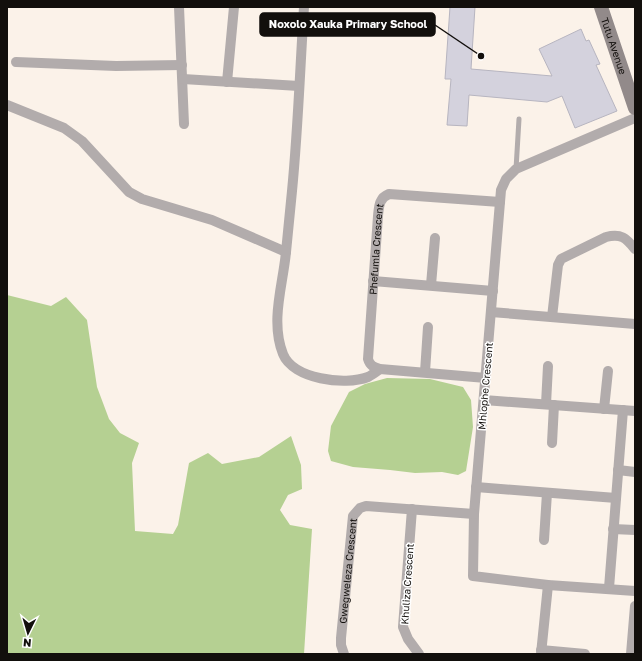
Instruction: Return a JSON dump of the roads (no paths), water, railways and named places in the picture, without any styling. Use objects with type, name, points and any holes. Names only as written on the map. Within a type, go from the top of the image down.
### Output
[{"type":"street","points":[[179,7],[184,124]]},
{"type":"street","points":[[227,82],[234,7]]},
{"type":"street","points":[[304,7],[300,86],[286,252],[278,304],[278,329],[284,356],[298,370],[311,376],[330,380],[355,380],[367,378],[380,369],[486,378]]},
{"type":"street","name":"Tutu Avenue","points":[[601,7],[631,82],[635,108]]},
{"type":"street","points":[[16,62],[116,66],[182,65]]},
{"type":"street","points":[[182,79],[300,86]]},
{"type":"street","points":[[7,105],[64,128],[82,142],[130,192],[142,199],[212,220],[286,252]]},
{"type":"street","name":"Mhlophe Crescent","points":[[635,118],[516,169],[509,174],[503,183],[501,190],[476,487],[473,576],[548,585],[609,588],[635,591]]},
{"type":"street","name":"Phefumla Crescent","points":[[380,369],[372,367],[368,359],[379,203],[386,195],[393,193],[500,202]]},
{"type":"street","points":[[552,317],[558,265],[561,259],[612,235],[625,238],[635,250]]},
{"type":"street","points":[[432,286],[435,238]]},
{"type":"street","points":[[373,281],[493,291]]},
{"type":"street","points":[[491,312],[635,324]]},
{"type":"street","points":[[425,372],[428,327]]},
{"type":"street","points":[[548,366],[552,442]]},
{"type":"street","points":[[604,409],[608,372]]},
{"type":"street","points":[[484,400],[635,411]]},
{"type":"street","points":[[609,588],[623,410]]},
{"type":"street","points":[[618,470],[635,472]]},
{"type":"street","points":[[476,487],[616,498]]},
{"type":"street","points":[[544,540],[547,493]]},
{"type":"street","name":"Gwegweleza Crescent","points":[[344,654],[342,650],[341,638],[354,514],[360,508],[366,506],[474,514]]},
{"type":"street","name":"Khuliza Crescent","points":[[412,509],[403,628],[408,639],[419,654]]},
{"type":"street","points":[[614,529],[635,530]]},
{"type":"street","points":[[548,585],[541,652],[585,654]]},
{"type":"street","points":[[631,654],[635,606]]},
{"type":"lane","points":[[516,169],[519,119]]},
{"type":"place","name":"Noxolo Xauka Primary School","points":[[481,56]]}]
